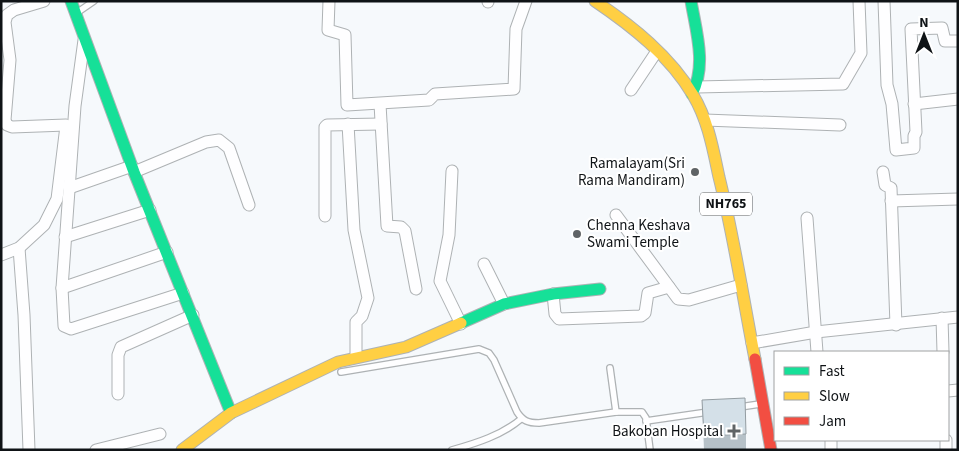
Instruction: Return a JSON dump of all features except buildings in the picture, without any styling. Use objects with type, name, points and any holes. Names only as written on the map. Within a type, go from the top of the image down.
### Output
[{"type":"main road","points":[[71,1],[133,169],[231,413]]},
{"type":"main road","name":"NH765","points":[[596,1],[657,50],[695,90],[705,120],[727,206],[765,404],[771,450]]},
{"type":"main road","points":[[691,1],[699,47],[695,90]]},
{"type":"main road","points":[[182,450],[231,413],[338,362],[406,347],[504,304],[553,294],[600,289]]},
{"type":"street","points":[[44,1],[14,10],[7,15],[5,22],[10,60],[5,120],[7,125],[12,126],[66,125]]},
{"type":"street","points":[[329,1],[328,30],[345,35],[347,105],[429,100],[435,94],[514,89],[516,29],[526,1]]},
{"type":"street","points":[[695,90],[843,84],[861,54],[859,1]]},
{"type":"street","points":[[884,1],[887,85],[892,104],[896,150],[914,148],[911,29],[942,28],[945,41],[958,41]]},
{"type":"street","points":[[84,36],[74,106],[62,288],[64,326],[70,329],[183,293]]},
{"type":"street","points":[[631,90],[657,50]]},
{"type":"street","points":[[914,104],[958,99]]},
{"type":"street","points":[[380,104],[387,226],[401,227],[405,231],[416,289]]},
{"type":"street","points":[[1,255],[19,248],[44,225],[57,199],[66,125],[74,106]]},
{"type":"street","points":[[705,120],[840,125]]},
{"type":"street","points":[[325,216],[325,127],[348,124],[381,124]]},
{"type":"street","points":[[348,124],[354,230],[368,298],[362,316],[356,322],[356,357]]},
{"type":"street","points":[[69,188],[133,169],[206,142],[219,140],[229,148],[249,205]]},
{"type":"street","points":[[452,171],[449,235],[440,281],[461,324]]},
{"type":"street","points":[[883,172],[885,184],[890,188],[896,325]]},
{"type":"street","points":[[891,201],[958,199]]},
{"type":"street","points":[[65,237],[150,210]]},
{"type":"street","points":[[616,215],[678,300],[685,301],[741,284]]},
{"type":"street","points":[[807,218],[817,351]]},
{"type":"street","points":[[19,248],[30,450]]},
{"type":"street","points":[[62,288],[167,252]]},
{"type":"street","points":[[484,264],[504,304]]},
{"type":"street","points":[[553,294],[555,314],[560,319],[643,316],[648,293],[669,287]]},
{"type":"street","points":[[118,394],[118,355],[121,347],[193,315]]},
{"type":"street","points":[[752,343],[816,332],[958,317]]},
{"type":"street","points":[[942,318],[943,351]]},
{"type":"street","points":[[96,450],[160,434]]},
{"type":"lane","points":[[76,13],[94,1]]},
{"type":"lane","points":[[341,372],[479,349],[489,353],[494,360],[521,419],[528,423],[539,423],[616,412],[642,412],[646,421],[650,450]]},
{"type":"lane","points":[[610,368],[616,412]]},
{"type":"lane","points":[[730,408],[765,404]]},
{"type":"lane","points":[[646,421],[712,411]]},
{"type":"lane","points":[[452,450],[510,428],[521,419]]},
{"type":"traffic: fast","points":[[71,1],[134,172],[231,413]]},
{"type":"traffic: fast","points":[[691,1],[700,60],[699,71],[692,94]]},
{"type":"traffic: fast","points":[[461,323],[504,304],[553,294],[600,289]]},
{"type":"traffic: slow","points":[[595,1],[636,31],[662,55],[684,81],[703,114],[734,245],[755,359]]},
{"type":"traffic: slow","points":[[182,450],[231,413],[338,362],[406,347],[461,323]]},
{"type":"traffic: jam","points":[[755,359],[771,450]]},
{"type":"place","name":"Ramalayam(Sri Rama Mandiram)","points":[[695,172]]},
{"type":"place","name":"Chenna Keshava Swami Temple","points":[[577,234]]},
{"type":"place","name":"Bakoban Hospital","points":[[734,431]]}]
